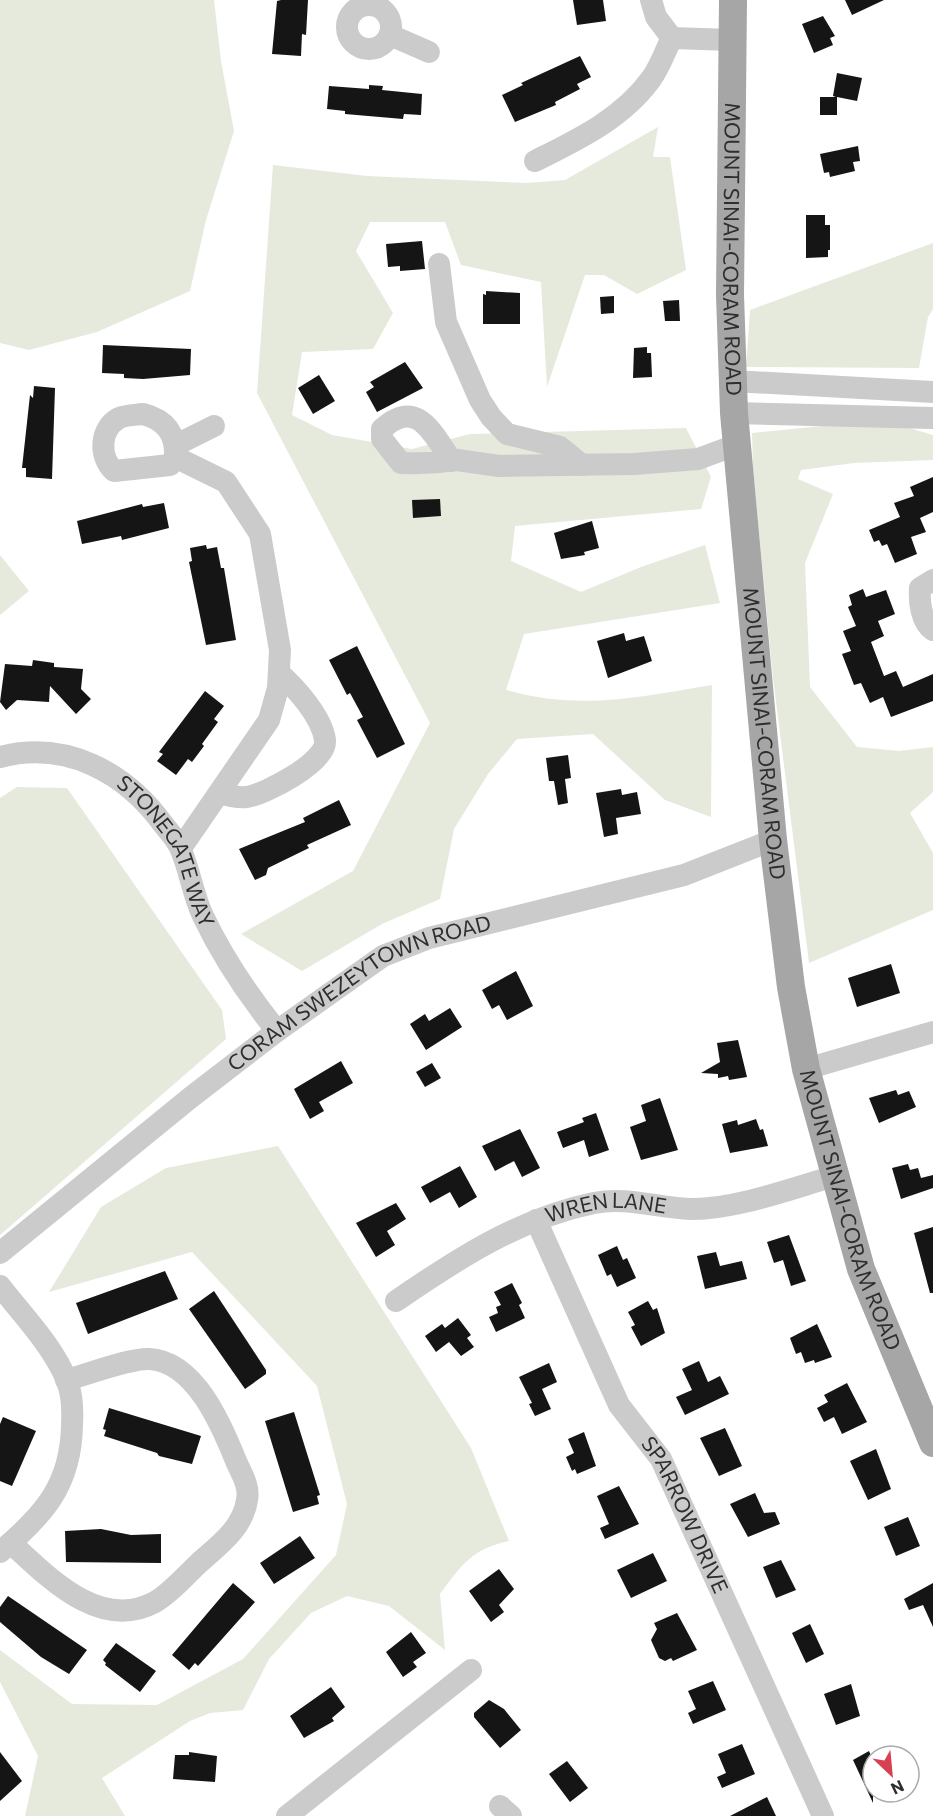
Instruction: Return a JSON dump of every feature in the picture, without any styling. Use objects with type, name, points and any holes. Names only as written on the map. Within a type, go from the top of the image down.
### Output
[{"type":"main road","name":"MOUNT SINAI-CORAM ROAD","points":[[733,0],[730,295],[734,413],[773,840],[791,987],[806,1069],[861,1269],[933,1443]]},
{"type":"street","points":[[651,0],[656,17],[672,38]]},
{"type":"street","points":[[359,4],[374,6],[386,13],[392,27],[390,34],[387,41],[374,49],[360,48],[350,38],[347,25],[359,4]]},
{"type":"street","points":[[390,34],[429,52]]},
{"type":"street","points":[[672,38],[731,40]]},
{"type":"street","points":[[535,160],[599,127],[626,107],[651,78],[672,38]]},
{"type":"street","points":[[439,264],[446,322],[480,400],[491,417],[507,434],[560,447],[582,465]]},
{"type":"street","points":[[733,381],[933,392]]},
{"type":"street","points":[[734,413],[933,418]]},
{"type":"street","points":[[181,848],[268,720],[278,688],[280,650],[274,598],[260,534],[226,482],[175,451],[214,426]]},
{"type":"street","points":[[452,461],[499,466],[582,465],[698,459],[736,445]]},
{"type":"street","points":[[933,580],[920,588],[919,598],[929,627],[933,630]]},
{"type":"street","points":[[220,793],[237,798],[268,790],[309,765],[324,750],[326,741],[300,692],[279,673]]},
{"type":"street","name":"STONEGATE WAY","points":[[0,756],[55,754],[82,759],[110,772],[147,802],[181,848],[202,914],[240,984],[277,1031]]},
{"type":"street","name":"CORAM SWEZEYTOWN ROAD","points":[[0,1253],[190,1098],[277,1031],[383,956],[429,938],[684,875],[773,840]]},
{"type":"street","points":[[806,1069],[933,1032]]},
{"type":"street","name":"WREN LANE","points":[[396,1301],[461,1256],[536,1220],[596,1202],[632,1201],[694,1209],[737,1203],[835,1176]]},
{"type":"street","name":"SPARROW DRIVE","points":[[536,1220],[619,1405],[661,1459],[823,1816]]},
{"type":"street","points":[[0,1286],[48,1348],[66,1380],[73,1401],[72,1442],[66,1474],[49,1504],[28,1529],[5,1547],[80,1599],[101,1608],[123,1612],[142,1608],[157,1601],[238,1525],[247,1488],[224,1431],[202,1392],[178,1371],[148,1359],[66,1380]]},
{"type":"street","points":[[287,1816],[471,1670]]},
{"type":"shaded area","points":[[0,0],[214,0],[221,61],[234,131],[206,220],[190,291],[97,332],[29,350],[0,343]]},
{"type":"shaded area","points":[[658,127],[653,157],[670,157],[686,270],[637,294],[604,275],[585,275],[547,387],[541,282],[461,265],[445,222],[370,222],[356,251],[393,313],[373,349],[302,352],[292,415],[332,435],[412,449],[470,434],[686,428],[711,477],[701,509],[515,526],[511,561],[581,592],[641,567],[705,545],[720,603],[524,634],[506,690],[559,700],[584,701],[634,697],[712,685],[711,817],[665,800],[593,734],[517,739],[488,774],[454,829],[440,899],[382,924],[302,971],[241,934],[353,871],[430,723],[257,393],[273,165],[367,176],[526,183],[565,180]]},
{"type":"shaded area","points":[[933,243],[933,309],[928,317],[919,368],[746,367],[750,310]]},
{"type":"shaded area","points":[[882,420],[933,435],[933,460],[854,463],[801,470],[798,479],[833,494],[805,563],[810,687],[857,747],[899,751],[933,747],[933,792],[910,813],[933,853],[933,910],[809,963],[773,678],[753,469],[752,433]]},
{"type":"shaded area","points":[[0,555],[29,591],[0,615]]},
{"type":"shaded area","points":[[17,787],[67,788],[222,1010],[226,1039],[0,1235],[0,798]]},
{"type":"shaded area","points":[[278,1146],[471,1448],[509,1541],[485,1549],[468,1560],[440,1594],[445,1650],[389,1606],[347,1596],[311,1613],[269,1659],[243,1710],[210,1713],[190,1721],[102,1778],[125,1816],[25,1816],[38,1756],[0,1682],[0,1650],[72,1704],[157,1705],[243,1659],[336,1555],[347,1504],[317,1386],[192,1252],[49,1292],[101,1207],[166,1168]]},
{"type":"building","points":[[308,0],[306,35],[302,34],[301,56],[272,54],[277,1]]},
{"type":"building","points":[[573,0],[603,0],[606,21],[577,25]]},
{"type":"building","points":[[845,0],[884,0],[852,15]]},
{"type":"building","points":[[823,16],[835,36],[830,38],[833,45],[814,53],[802,24]]},
{"type":"building","points":[[580,56],[591,77],[577,84],[580,89],[555,102],[556,105],[515,122],[502,95],[523,85],[521,83]]},
{"type":"building","points":[[837,73],[862,78],[857,101],[837,97],[837,115],[820,115],[820,97],[836,97],[833,96]]},
{"type":"building","points":[[369,85],[383,86],[382,90],[422,94],[421,115],[404,114],[403,119],[345,114],[345,111],[327,109],[329,86],[369,89]]},
{"type":"building","points":[[858,146],[860,161],[853,162],[855,171],[830,177],[829,172],[824,173],[820,154]]},
{"type":"building","points":[[806,215],[825,215],[825,225],[830,225],[828,257],[806,258]]},
{"type":"building","points":[[422,241],[425,269],[400,271],[400,266],[388,267],[386,244]]},
{"type":"building","points":[[486,291],[520,293],[520,324],[483,324],[483,294],[486,295]]},
{"type":"building","points":[[614,296],[614,313],[601,314],[600,297]]},
{"type":"building","points":[[679,300],[680,321],[665,321],[663,301]]},
{"type":"building","points":[[103,345],[191,349],[190,375],[143,379],[124,378],[124,374],[102,373]]},
{"type":"building","points":[[647,347],[647,353],[651,353],[652,377],[633,378],[634,348]]},
{"type":"building","points":[[405,362],[423,388],[377,412],[366,392],[374,387],[370,382]]},
{"type":"building","points":[[319,375],[335,401],[313,414],[298,388]]},
{"type":"building","points":[[34,386],[55,388],[52,479],[26,477],[26,468],[22,468],[30,395],[33,398]]},
{"type":"building","points":[[933,477],[933,512],[920,518],[926,532],[911,537],[917,554],[895,563],[887,544],[882,546],[879,540],[874,542],[869,530],[900,517],[894,503],[914,496],[910,487]]},
{"type":"building","points":[[440,499],[441,516],[413,518],[412,500]]},
{"type":"building","points":[[164,503],[169,528],[122,540],[121,536],[82,544],[77,521],[142,504],[143,507]]},
{"type":"building","points":[[592,521],[599,548],[584,552],[585,555],[561,559],[554,533]]},
{"type":"building","points":[[206,545],[207,549],[217,547],[221,568],[224,568],[236,640],[206,645],[189,562],[192,561],[190,548]]},
{"type":"building","points":[[863,589],[866,597],[886,590],[895,614],[878,621],[884,636],[871,642],[884,676],[896,671],[903,687],[933,674],[933,701],[891,717],[883,697],[870,703],[861,683],[854,685],[842,654],[851,651],[843,631],[856,626],[848,607],[852,605],[849,595]]},
{"type":"building","points":[[624,633],[626,641],[644,636],[652,661],[608,678],[597,641]]},
{"type":"building","points":[[357,646],[405,744],[377,758],[357,720],[363,717],[350,693],[347,695],[329,660]]},
{"type":"building","points":[[33,660],[54,663],[54,667],[83,669],[81,689],[91,699],[76,714],[50,686],[49,702],[17,700],[6,710],[0,702],[5,664],[32,666]]},
{"type":"building","points":[[205,691],[224,706],[214,719],[218,722],[202,744],[204,746],[192,762],[188,759],[176,775],[157,761],[163,754],[159,752]]},
{"type":"building","points":[[568,755],[571,778],[565,779],[568,803],[558,805],[554,781],[549,781],[546,758]]},
{"type":"building","points":[[621,789],[622,795],[637,792],[641,814],[616,818],[618,834],[604,837],[596,793]]},
{"type":"building","points":[[339,800],[351,825],[307,845],[309,848],[268,868],[266,875],[255,880],[239,849],[305,822],[303,818]]},
{"type":"building","points":[[891,964],[900,993],[857,1007],[848,978]]},
{"type":"building","points":[[516,971],[533,1006],[507,1020],[499,1005],[492,1009],[482,990]]},
{"type":"building","points":[[450,1008],[462,1027],[426,1050],[410,1024],[425,1014],[429,1021]]},
{"type":"building","points":[[738,1040],[747,1077],[729,1080],[728,1076],[718,1078],[718,1074],[701,1073],[720,1062],[717,1043]]},
{"type":"building","points":[[341,1061],[353,1083],[319,1102],[324,1111],[310,1119],[294,1089]]},
{"type":"building","points":[[432,1063],[441,1078],[425,1087],[416,1072]]},
{"type":"building","points":[[896,1090],[898,1095],[909,1091],[916,1107],[879,1123],[869,1098]]},
{"type":"building","points":[[660,1098],[678,1150],[641,1160],[630,1127],[646,1121],[641,1105]]},
{"type":"building","points":[[596,1113],[609,1150],[589,1157],[584,1140],[563,1148],[557,1132],[584,1122],[582,1118]]},
{"type":"building","points":[[756,1119],[760,1130],[763,1129],[768,1146],[730,1153],[722,1124],[737,1120],[738,1125]]},
{"type":"building","points":[[520,1129],[540,1168],[522,1177],[514,1161],[495,1171],[482,1146]]},
{"type":"building","points":[[908,1164],[910,1170],[918,1168],[921,1178],[933,1175],[933,1188],[901,1199],[892,1168]]},
{"type":"building","points":[[460,1166],[477,1197],[459,1208],[450,1192],[430,1203],[421,1187]]},
{"type":"building","points":[[396,1203],[406,1219],[387,1231],[395,1245],[376,1257],[356,1223]]},
{"type":"building","points":[[933,1227],[933,1293],[930,1293],[914,1233]]},
{"type":"building","points":[[789,1235],[806,1281],[791,1286],[783,1260],[774,1263],[767,1242]]},
{"type":"building","points":[[617,1246],[623,1260],[627,1258],[636,1278],[617,1287],[611,1274],[607,1276],[598,1255]]},
{"type":"building","points":[[716,1252],[720,1266],[742,1261],[747,1279],[705,1289],[697,1256]]},
{"type":"building","points":[[165,1271],[178,1299],[88,1334],[76,1303]]},
{"type":"building","points":[[512,1283],[522,1303],[519,1305],[525,1318],[496,1332],[489,1317],[498,1313],[496,1307],[501,1305],[494,1292]]},
{"type":"building","points":[[214,1291],[266,1370],[266,1374],[245,1389],[189,1309]]},
{"type":"building","points":[[648,1301],[653,1310],[657,1308],[665,1333],[641,1346],[631,1327],[635,1325],[628,1312]]},
{"type":"building","points":[[458,1318],[471,1335],[467,1338],[474,1347],[461,1356],[449,1342],[436,1352],[425,1336],[442,1324],[445,1328]]},
{"type":"building","points":[[817,1324],[832,1357],[815,1363],[814,1360],[805,1363],[801,1352],[796,1354],[790,1338]]},
{"type":"building","points":[[699,1361],[708,1382],[720,1376],[729,1394],[685,1415],[676,1397],[692,1390],[682,1369]]},
{"type":"building","points":[[549,1363],[557,1382],[542,1389],[551,1409],[535,1416],[529,1404],[532,1403],[519,1377]]},
{"type":"building","points":[[847,1383],[867,1422],[842,1434],[834,1417],[824,1422],[817,1408],[828,1402],[824,1395]]},
{"type":"building","points":[[109,1408],[201,1436],[192,1464],[159,1456],[157,1453],[104,1436],[106,1430],[103,1429]]},
{"type":"building","points":[[294,1412],[320,1495],[317,1496],[319,1504],[293,1512],[265,1421]]},
{"type":"building","points":[[3,1417],[36,1431],[12,1486],[0,1481],[0,1424]]},
{"type":"building","points":[[725,1428],[742,1466],[719,1476],[700,1438]]},
{"type":"building","points":[[584,1432],[596,1466],[577,1474],[575,1469],[572,1471],[566,1457],[574,1453],[568,1439]]},
{"type":"building","points":[[876,1449],[891,1489],[868,1500],[850,1461]]},
{"type":"building","points":[[619,1486],[639,1524],[605,1539],[600,1528],[609,1524],[597,1496]]},
{"type":"building","points":[[755,1493],[764,1513],[775,1512],[780,1524],[748,1537],[730,1504]]},
{"type":"building","points":[[908,1517],[920,1546],[896,1556],[884,1527]]},
{"type":"building","points":[[101,1529],[131,1535],[161,1534],[161,1563],[66,1562],[65,1531]]},
{"type":"building","points":[[300,1536],[315,1558],[274,1584],[260,1563]]},
{"type":"building","points":[[653,1553],[667,1581],[631,1598],[617,1570]]},
{"type":"building","points":[[781,1560],[796,1590],[776,1598],[763,1567]]},
{"type":"building","points":[[499,1569],[514,1589],[499,1605],[504,1612],[491,1622],[469,1591]]},
{"type":"building","points":[[233,1583],[255,1602],[198,1666],[195,1663],[189,1670],[172,1655]]},
{"type":"building","points":[[933,1583],[933,1627],[923,1605],[909,1610],[904,1599]]},
{"type":"building","points":[[8,1596],[87,1650],[69,1674],[41,1657],[0,1622],[0,1607]]},
{"type":"building","points":[[677,1613],[697,1650],[673,1661],[671,1658],[665,1661],[659,1658],[651,1640],[657,1629],[654,1623]]},
{"type":"building","points":[[810,1624],[824,1654],[806,1663],[792,1633]]},
{"type":"building","points":[[411,1632],[426,1653],[413,1662],[417,1667],[403,1677],[386,1652]]},
{"type":"building","points":[[116,1643],[156,1671],[140,1692],[105,1665],[103,1660]]},
{"type":"building","points":[[713,1681],[726,1710],[693,1724],[688,1713],[696,1709],[688,1691]]},
{"type":"building","points":[[851,1684],[860,1716],[836,1725],[824,1694]]},
{"type":"building","points":[[331,1687],[345,1707],[332,1718],[334,1721],[304,1738],[290,1716]]},
{"type":"building","points":[[489,1700],[504,1709],[521,1730],[500,1748],[474,1717],[474,1713]]},
{"type":"building","points":[[742,1744],[755,1774],[722,1788],[717,1777],[726,1773],[718,1754]]},
{"type":"building","points":[[0,1752],[22,1781],[0,1801]]},
{"type":"building","points":[[189,1752],[217,1756],[215,1782],[173,1779],[175,1755],[189,1755]]},
{"type":"building","points":[[861,1756],[861,1777],[853,1760]]},
{"type":"building","points":[[567,1761],[588,1788],[570,1802],[549,1774]]},
{"type":"building","points":[[767,1797],[776,1816],[730,1816]]}]
